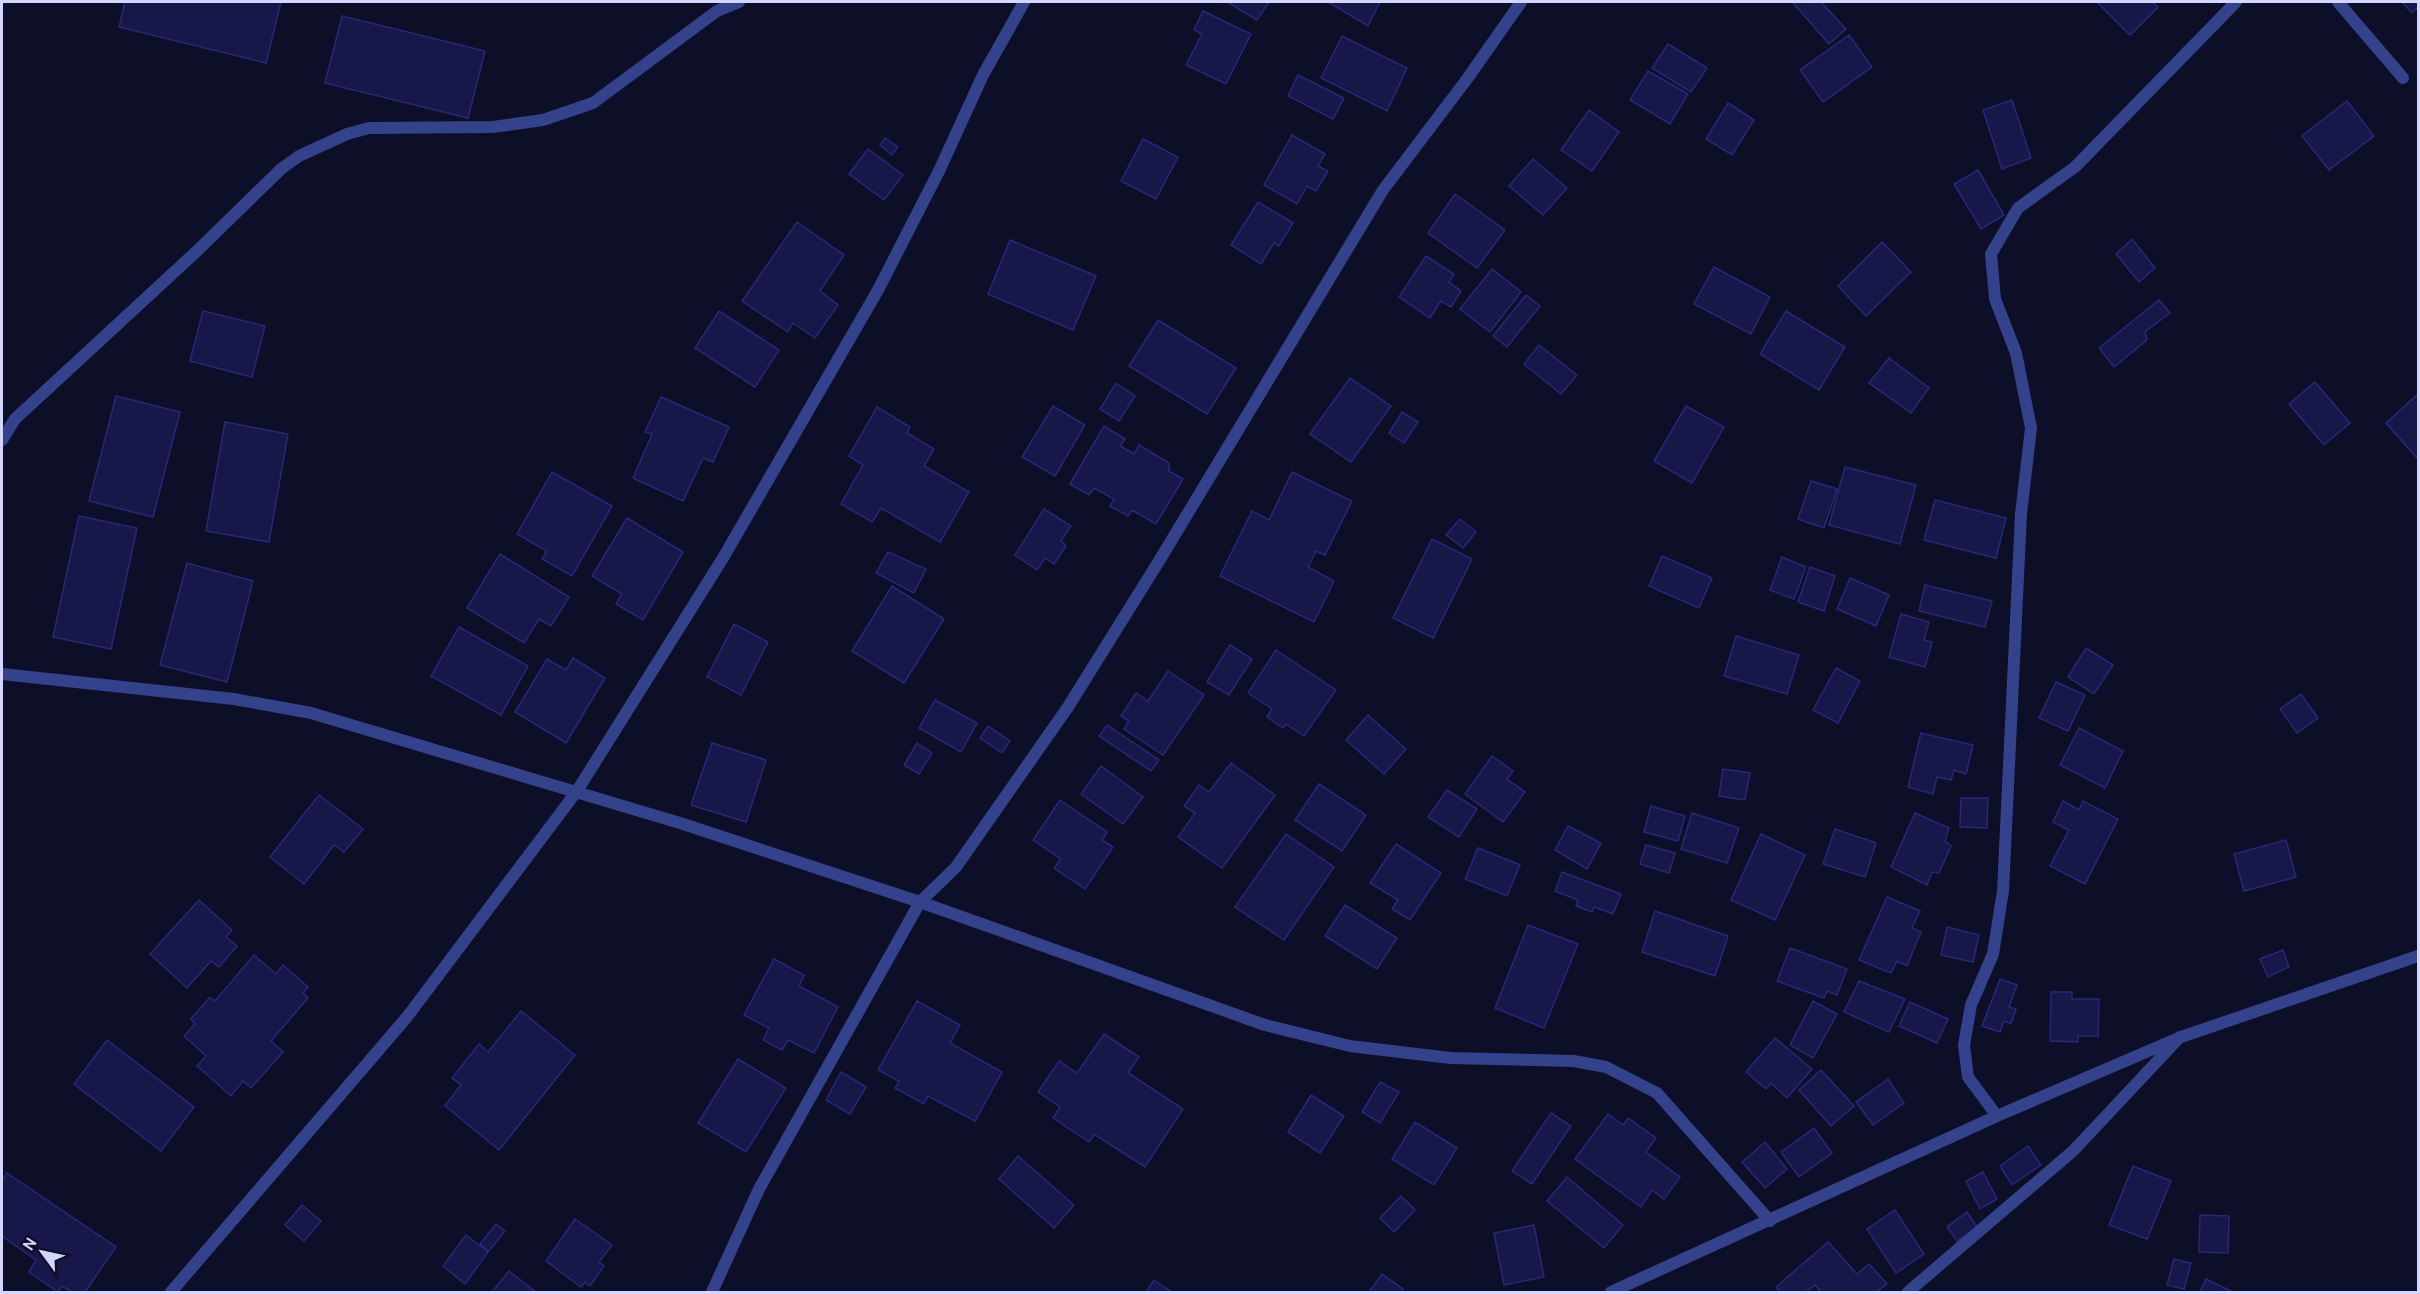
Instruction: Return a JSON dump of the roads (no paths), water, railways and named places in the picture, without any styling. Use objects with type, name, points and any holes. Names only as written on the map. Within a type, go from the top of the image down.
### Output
[{"type":"street","points":[[2,440],[15,419],[198,250],[281,169],[298,156],[347,134],[369,128],[494,127],[543,120],[593,103],[717,11],[739,2]]},
{"type":"street","points":[[171,1293],[407,1017],[577,791],[723,558],[878,290],[939,171],[983,75],[1024,2]]},
{"type":"street","points":[[712,1293],[759,1189],[920,902],[956,867],[1068,706],[1159,561],[1383,190],[1467,79],[1521,2]]},
{"type":"street","points":[[1997,1116],[1968,1077],[1964,1045],[1971,1005],[1993,954],[2003,891],[2021,514],[2031,428],[2016,353],[1995,299],[1991,254],[2018,208],[2075,167],[2236,2]]},
{"type":"street","points":[[2337,2],[2403,78]]},
{"type":"street","points":[[2,674],[223,697],[311,713],[577,791],[920,902],[1265,1025],[1350,1046],[1450,1058],[1574,1061],[1606,1067],[1657,1093],[1770,1221]]},
{"type":"street","points":[[1611,1293],[1997,1116],[2181,1037],[2418,956]]},
{"type":"street","points":[[1908,1293],[2073,1151],[2181,1037]]}]
